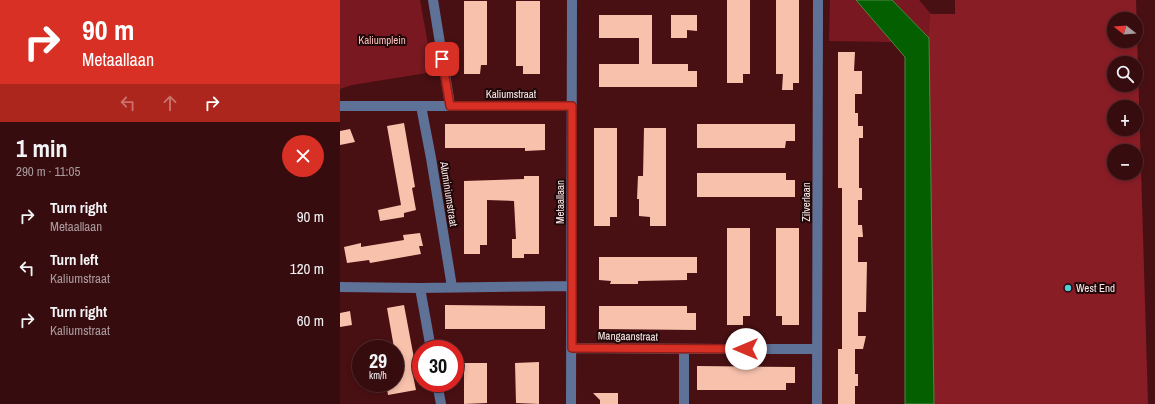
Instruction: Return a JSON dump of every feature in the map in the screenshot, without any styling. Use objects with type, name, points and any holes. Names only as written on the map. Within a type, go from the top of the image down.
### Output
[{"type":"street","points":[[433,0],[450,106]]},
{"type":"street","name":"Metaallaan","points":[[571,404],[572,0]]},
{"type":"street","name":"Zilverlaan","points":[[817,404],[818,0]]},
{"type":"street","name":"Kaliumstraat","points":[[340,106],[572,106]]},
{"type":"street","name":"Aluminiumstraat","points":[[421,106],[452,286]]},
{"type":"street","points":[[340,287],[420,288],[452,286],[572,286]]},
{"type":"street","points":[[420,288],[429,340]]},
{"type":"street","name":"Mangaanstraat","points":[[572,348],[817,349]]},
{"type":"street","points":[[684,349],[684,404]]},
{"type":"street","points":[[439,392],[441,404]]},
{"type":"green space","name":"Kaliumplein","points":[[340,0],[420,0],[433,72],[352,85],[340,89]]},
{"type":"green space","points":[[830,0],[856,0],[892,42],[829,41]]},
{"type":"green space","points":[[892,0],[919,0],[930,13],[928,37]]},
{"type":"shaded area","points":[[856,0],[892,0],[929,38],[934,404],[905,404],[905,57]]},
{"type":"shaded area","name":"West End","points":[[955,0],[1136,0],[1136,12],[1107,12],[1107,48],[1137,48],[1138,56],[1107,56],[1107,92],[1139,92],[1139,100],[1107,100],[1107,136],[1140,136],[1140,144],[1107,144],[1107,180],[1141,180],[1148,404],[934,404],[928,37],[930,13],[955,14]]},
{"type":"building","points":[[727,0],[750,0],[750,74],[743,74],[743,83],[727,83]]},
{"type":"building","points":[[776,0],[799,0],[799,83],[793,83],[793,90],[782,90],[783,74],[776,74]]},
{"type":"building","points":[[464,1],[487,1],[487,65],[481,65],[480,74],[464,74]]},
{"type":"building","points":[[516,1],[540,1],[540,74],[523,74],[523,66],[516,66]]},
{"type":"building","points":[[599,15],[652,15],[652,64],[688,64],[688,71],[697,71],[697,87],[599,87],[599,64],[639,64],[639,38],[599,38]]},
{"type":"building","points":[[671,15],[697,15],[697,31],[687,30],[687,38],[671,38]]},
{"type":"building","points":[[838,52],[855,52],[854,71],[862,71],[862,94],[855,94],[855,113],[858,113],[858,126],[863,126],[863,138],[859,138],[859,188],[862,188],[862,200],[858,200],[858,225],[862,225],[863,237],[858,237],[858,262],[867,262],[866,312],[858,312],[858,336],[866,336],[863,349],[855,349],[855,374],[858,374],[858,386],[855,386],[855,404],[838,404],[838,349],[842,349],[842,188],[838,188]]},
{"type":"building","points":[[404,123],[415,187],[412,188],[416,210],[404,213],[404,217],[380,221],[378,210],[401,205],[387,126]]},
{"type":"building","points":[[445,124],[545,124],[545,150],[525,151],[525,148],[445,148]]},
{"type":"building","points":[[697,124],[795,124],[795,141],[786,141],[785,148],[697,148]]},
{"type":"building","points":[[594,128],[617,128],[617,217],[610,217],[610,226],[594,226]]},
{"type":"building","points":[[644,128],[666,128],[666,226],[650,226],[650,217],[639,216],[639,199],[637,199],[638,176],[643,176]]},
{"type":"building","points":[[350,129],[355,142],[340,145],[340,131]]},
{"type":"building","points":[[697,173],[786,173],[786,180],[795,180],[795,197],[697,197]]},
{"type":"building","points":[[524,176],[539,176],[539,254],[524,254],[524,258],[512,258],[512,239],[516,239],[514,201],[487,200],[487,245],[480,245],[480,254],[464,254],[464,181],[524,179]]},
{"type":"building","points":[[727,228],[750,228],[750,316],[743,316],[743,325],[727,325]]},
{"type":"building","points":[[776,228],[799,228],[799,325],[782,325],[782,316],[776,316]]},
{"type":"building","points":[[420,233],[423,246],[419,246],[421,254],[370,263],[369,260],[347,263],[344,247],[361,243],[361,247],[404,240],[403,235]]},
{"type":"building","points":[[599,257],[697,257],[697,273],[687,273],[687,280],[638,281],[638,284],[610,284],[611,281],[599,280]]},
{"type":"building","points":[[404,305],[412,348],[412,391],[388,395],[388,392],[404,392],[404,340],[393,340],[387,308]]},
{"type":"building","points":[[445,305],[545,306],[545,329],[445,329]]},
{"type":"building","points":[[599,306],[687,306],[687,313],[696,313],[696,330],[599,329]]},
{"type":"building","points":[[350,311],[352,325],[340,327],[340,313]]},
{"type":"building","points":[[539,362],[539,404],[516,403],[515,363]]},
{"type":"building","points":[[464,363],[487,363],[487,403],[464,404]]},
{"type":"building","points":[[697,366],[795,367],[795,383],[786,383],[786,390],[697,390]]},
{"type":"building","points":[[593,393],[618,393],[618,404],[600,404],[600,400]]},
{"type":"place","name":"West End","points":[[1068,288]]},
{"type":"route","points":[[442,59],[450,106],[572,106],[572,348],[746,349]]}]
